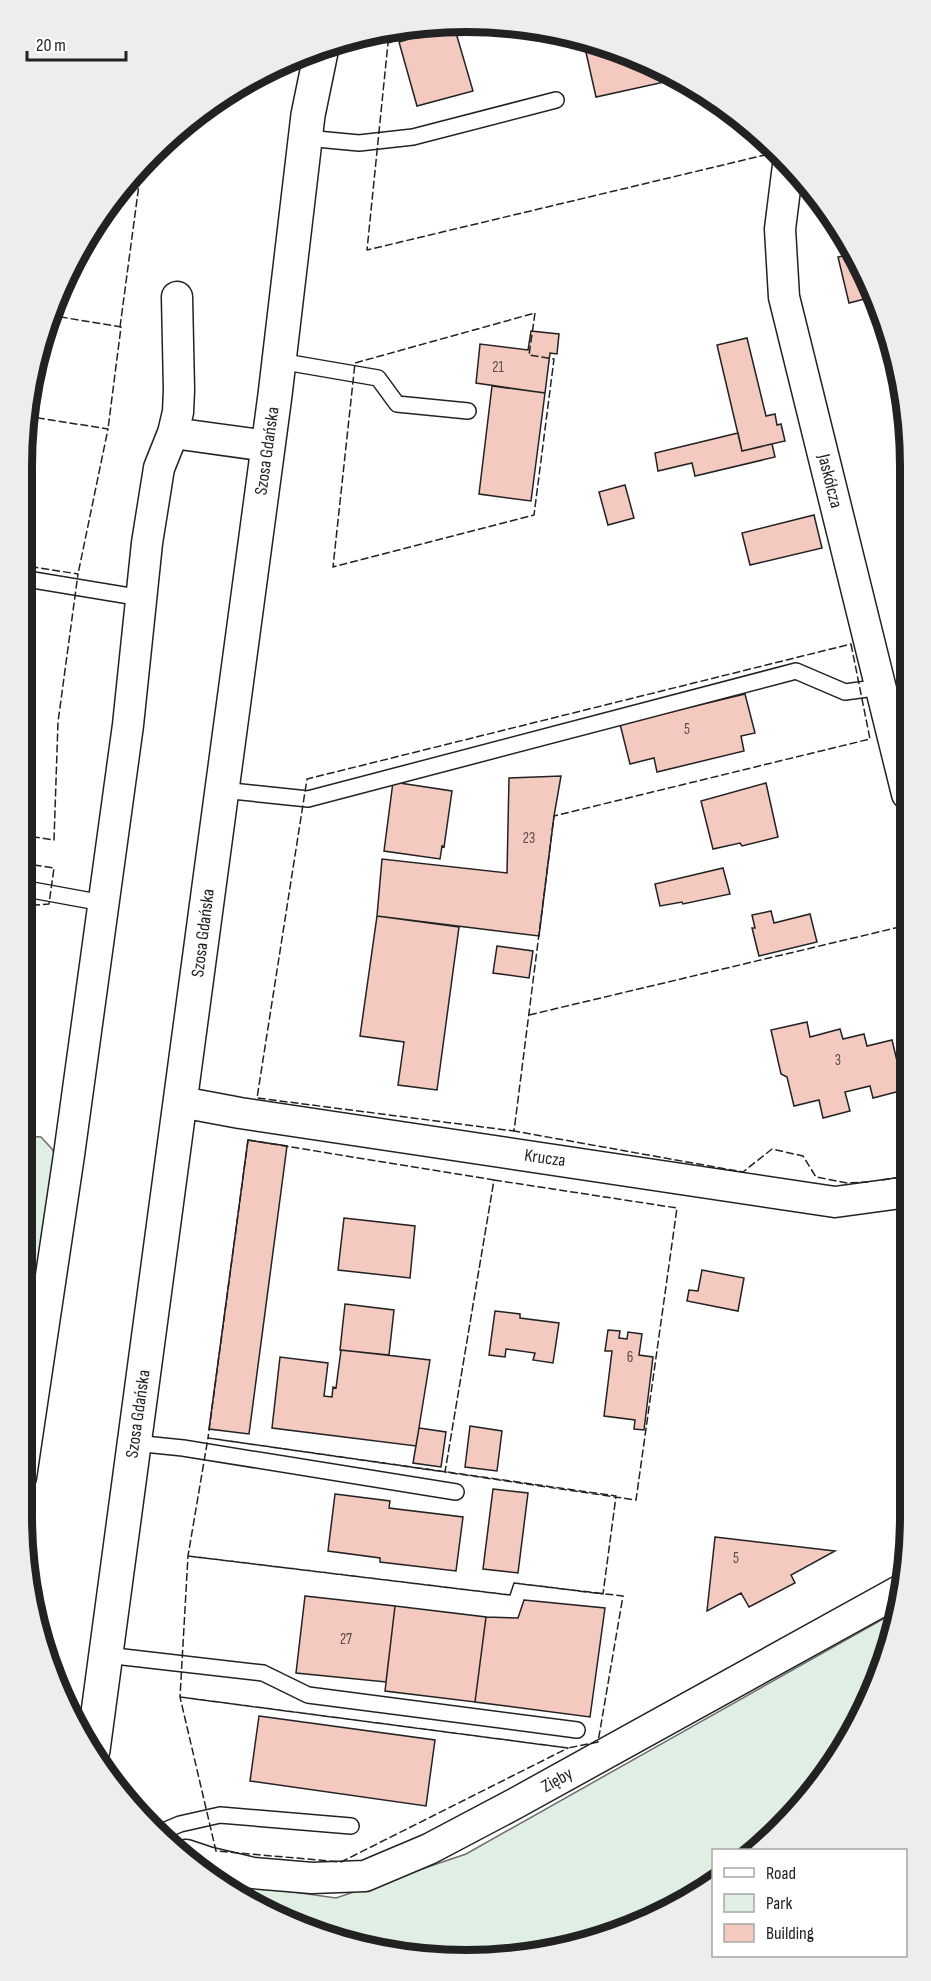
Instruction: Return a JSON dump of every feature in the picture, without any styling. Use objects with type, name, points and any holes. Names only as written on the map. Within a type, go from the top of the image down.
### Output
[{"type":"main road","name":"Szosa Gdańska","points":[[94,1739],[279,361],[307,127],[320,57]]},
{"type":"main road","name":"Szosa Gdańska","points":[[304,63],[307,127]]},
{"type":"street","name":"Jaskółcza","points":[[787,174],[780,229],[784,297],[900,761]]},
{"type":"street","points":[[32,1404],[128,725],[147,543],[159,468],[173,433],[178,412],[177,297]]},
{"type":"street","points":[[173,433],[267,446]]},
{"type":"street","name":"Krucza","points":[[181,1102],[836,1202],[900,1193]]},
{"type":"street","name":"Zięby","points":[[201,1860],[253,1873],[312,1878],[365,1876],[429,1849],[516,1803],[892,1595]]},
{"type":"lane","points":[[307,127],[358,143],[413,137],[556,100]]},
{"type":"lane","points":[[279,361],[378,378],[397,404],[468,411]]},
{"type":"lane","points":[[32,580],[142,598]]},
{"type":"lane","points":[[222,790],[308,799],[796,671],[845,692],[882,687]]},
{"type":"lane","points":[[32,890],[103,903]]},
{"type":"lane","points":[[134,1443],[183,1448],[456,1492]]},
{"type":"lane","points":[[106,1655],[263,1673],[308,1695],[577,1730]]},
{"type":"lane","points":[[167,1830],[180,1824],[220,1815],[351,1826]]},
{"type":"green space","points":[[32,1137],[41,1137],[55,1154],[32,1294]]},
{"type":"green space","points":[[887,1617],[876,1655],[855,1707],[826,1757],[792,1802],[743,1849],[712,1849],[712,1873],[657,1905],[632,1916],[578,1935],[522,1946],[466,1950],[437,1949],[353,1935],[299,1916],[237,1884],[336,1898],[466,1854]]},
{"type":"building","points":[[456,32],[473,91],[417,106],[399,42],[431,33]]},
{"type":"building","points":[[585,48],[632,65],[667,81],[596,97]]},
{"type":"building","points":[[845,256],[866,299],[849,303],[838,257]]},
{"type":"building","points":[[531,331],[559,334],[557,354],[550,353],[545,393],[476,383],[480,344],[528,350]]},
{"type":"building","points":[[747,338],[766,416],[775,414],[777,425],[781,424],[785,441],[742,451],[717,345]]},
{"type":"building","points":[[492,386],[545,393],[531,501],[479,494]]},
{"type":"building","points":[[738,433],[742,451],[772,444],[775,457],[695,476],[692,463],[658,471],[655,453]]},
{"type":"building","points":[[625,485],[634,518],[608,525],[599,492]]},
{"type":"building","points":[[814,515],[822,548],[750,565],[742,533]]},
{"type":"building","points":[[745,694],[755,733],[741,736],[744,751],[657,772],[654,758],[630,764],[620,724]]},
{"type":"building","points":[[561,776],[539,936],[377,916],[382,859],[507,873],[509,778]]},
{"type":"building","points":[[393,782],[452,791],[444,847],[442,846],[440,859],[384,851]]},
{"type":"building","points":[[766,783],[778,837],[742,846],[740,843],[713,849],[701,801]]},
{"type":"building","points":[[723,868],[730,894],[683,904],[682,902],[660,906],[655,884]]},
{"type":"building","points":[[771,911],[774,923],[810,914],[817,942],[759,956],[752,928],[755,928],[752,915]]},
{"type":"building","points":[[377,916],[459,927],[437,1090],[398,1085],[404,1042],[360,1036]]},
{"type":"building","points":[[497,946],[533,951],[529,978],[493,973]]},
{"type":"building","points":[[807,1022],[810,1037],[840,1029],[843,1039],[864,1034],[867,1046],[892,1040],[900,1073],[900,1091],[873,1098],[870,1086],[845,1092],[850,1111],[823,1118],[819,1100],[794,1106],[787,1077],[781,1074],[771,1030]]},
{"type":"building","points":[[248,1140],[287,1146],[249,1434],[209,1429]]},
{"type":"building","points":[[344,1218],[415,1226],[410,1278],[338,1270]]},
{"type":"building","points":[[702,1270],[744,1278],[738,1311],[687,1301],[689,1290],[698,1291]]},
{"type":"building","points":[[345,1304],[394,1310],[389,1355],[340,1350]]},
{"type":"building","points":[[897,1306],[900,1306],[900,1362]]},
{"type":"building","points":[[495,1311],[520,1314],[520,1318],[559,1323],[553,1363],[533,1360],[535,1353],[506,1349],[505,1357],[489,1355]]},
{"type":"building","points":[[608,1330],[620,1331],[619,1338],[627,1339],[628,1332],[642,1334],[639,1355],[653,1357],[644,1430],[634,1429],[635,1420],[604,1416],[612,1351],[605,1351]]},
{"type":"building","points":[[341,1350],[430,1360],[416,1446],[272,1428],[280,1357],[328,1363],[324,1396],[332,1397],[333,1387],[336,1388]]},
{"type":"building","points":[[470,1426],[502,1431],[497,1471],[465,1467]]},
{"type":"building","points":[[419,1428],[446,1432],[441,1467],[413,1463]]},
{"type":"building","points":[[493,1489],[528,1493],[518,1573],[483,1569]]},
{"type":"building","points":[[335,1494],[390,1501],[389,1508],[463,1517],[456,1571],[380,1562],[380,1558],[328,1551]]},
{"type":"building","points":[[715,1537],[835,1551],[791,1575],[795,1583],[749,1607],[741,1593],[707,1611]]},
{"type":"building","points":[[305,1596],[395,1606],[386,1682],[296,1673]]},
{"type":"building","points":[[524,1600],[605,1608],[590,1717],[475,1702],[486,1617],[518,1618]]},
{"type":"building","points":[[395,1606],[486,1617],[475,1702],[385,1691]]},
{"type":"building","points":[[259,1716],[435,1740],[426,1806],[250,1781]]},
{"type":"fence","points":[[403,39],[388,43],[367,250],[767,154]]},
{"type":"fence","points":[[120,327],[140,178]]},
{"type":"fence","points":[[535,313],[529,355],[554,359],[534,515],[333,567],[355,363],[535,313]]},
{"type":"fence","points":[[58,317],[121,327],[108,429],[106,429]]},
{"type":"fence","points":[[34,417],[108,429],[78,574]]},
{"type":"fence","points":[[32,567],[78,574],[58,722],[54,840],[32,837]]},
{"type":"fence","points":[[851,644],[870,739],[554,816],[514,1131],[257,1098],[307,779],[851,644]]},
{"type":"fence","points":[[32,865],[54,868],[49,904],[32,905]]},
{"type":"fence","points":[[529,1015],[900,927]]},
{"type":"fence","points":[[514,1129],[514,1131],[743,1172],[772,1149],[803,1156],[816,1177],[847,1183],[868,1182]]},
{"type":"fence","points":[[248,1140],[494,1180],[445,1472],[208,1438],[248,1140]]},
{"type":"fence","points":[[882,1180],[900,1177]]},
{"type":"fence","points":[[494,1180],[677,1208],[636,1500],[445,1472],[494,1180]]},
{"type":"fence","points":[[208,1438],[616,1496],[603,1594],[514,1583],[510,1595],[188,1556],[208,1438]]},
{"type":"fence","points":[[188,1556],[510,1595],[514,1583],[623,1596],[598,1742],[568,1748],[180,1697],[188,1556]]},
{"type":"fence","points":[[180,1697],[568,1748],[341,1862],[216,1851],[180,1697]]}]
